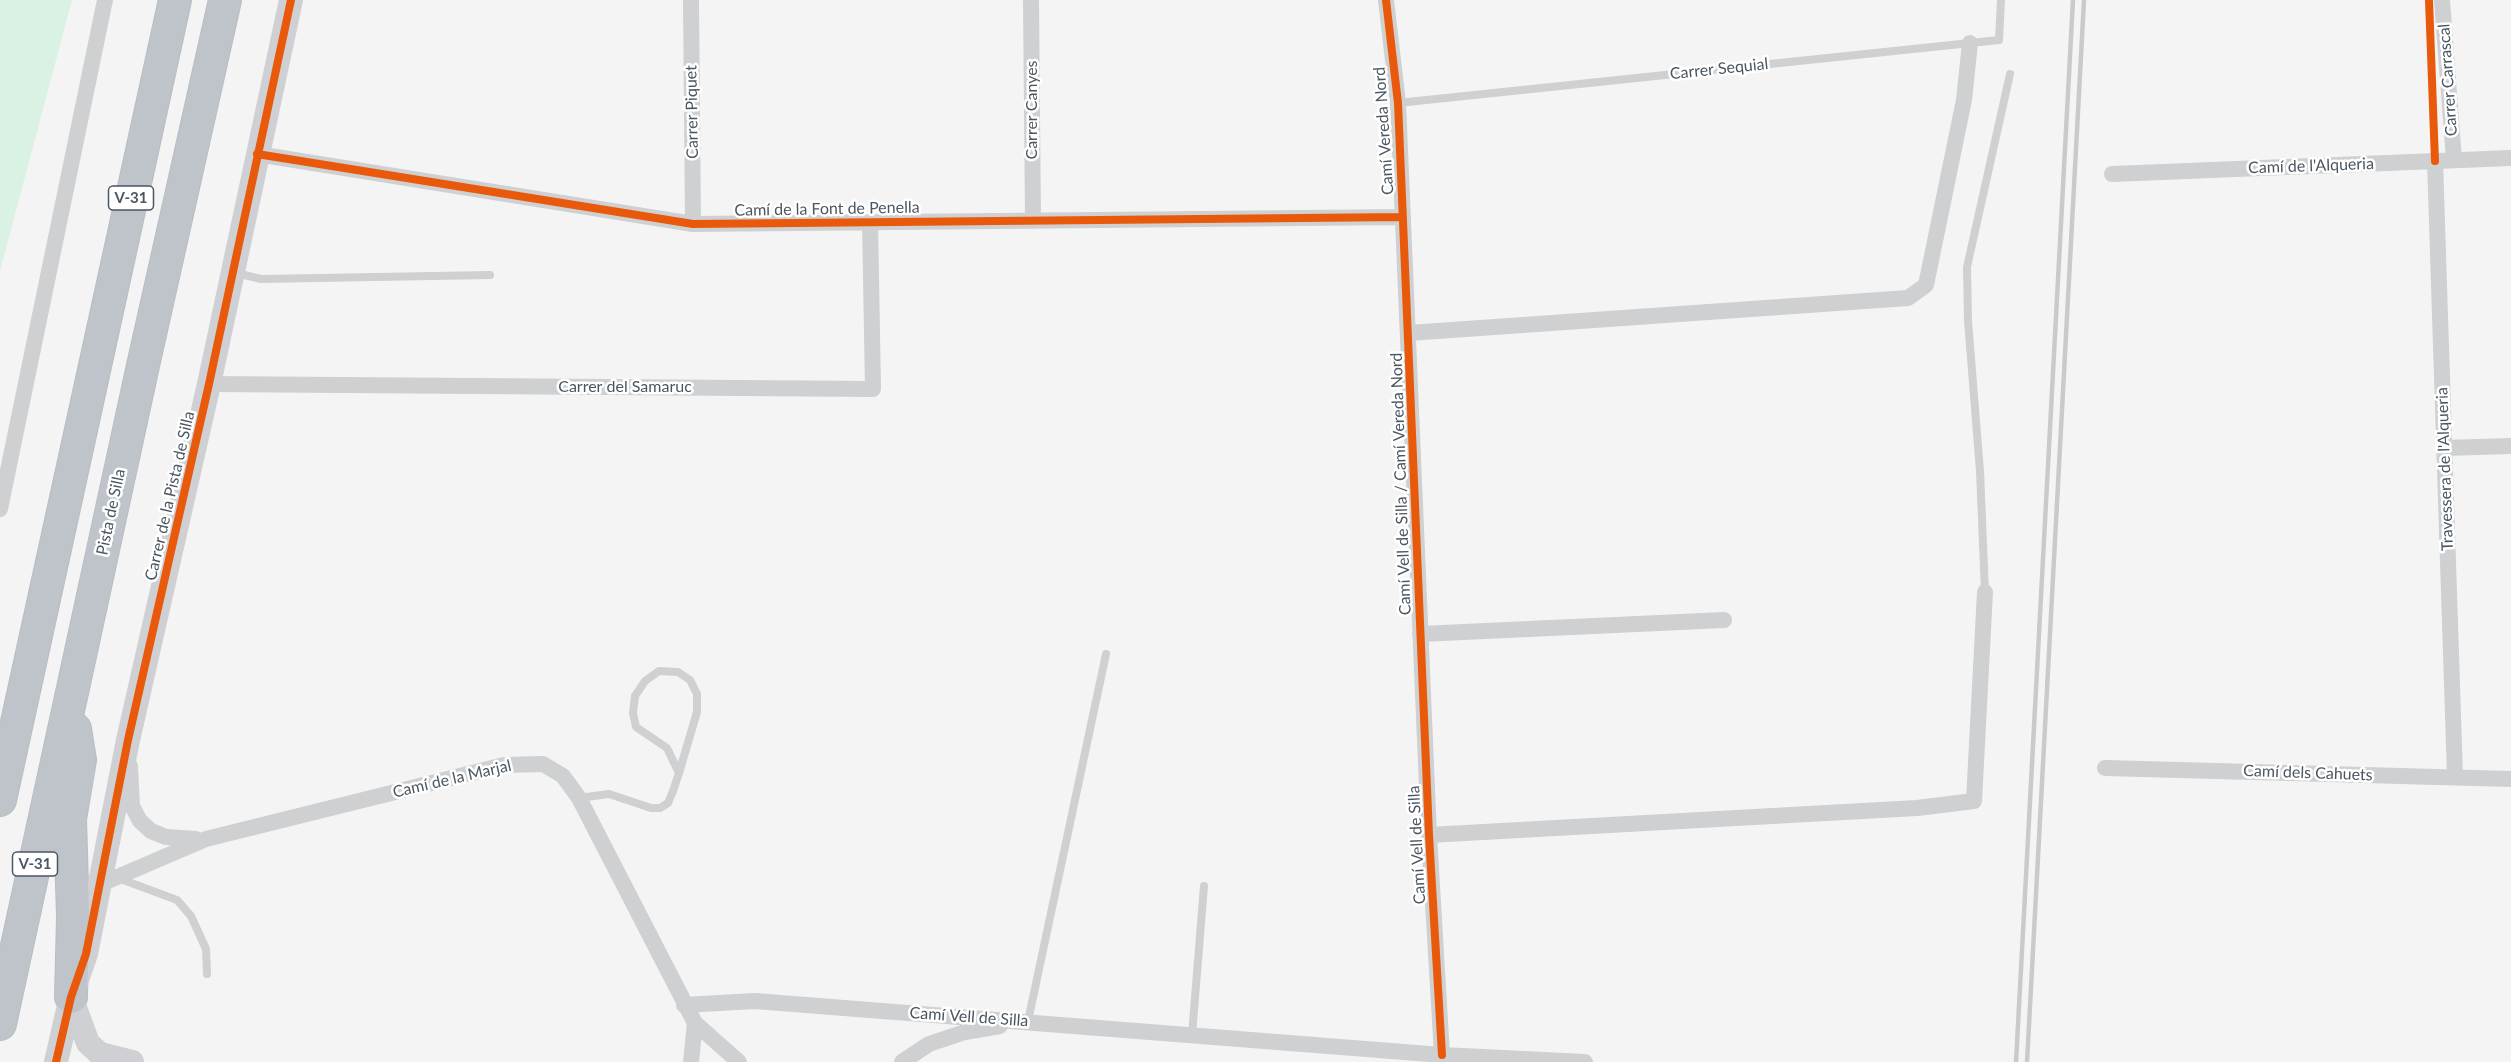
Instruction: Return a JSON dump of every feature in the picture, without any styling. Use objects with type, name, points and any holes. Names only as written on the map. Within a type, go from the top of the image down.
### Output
[{"type":"highway","name":"V-31","points":[[0,800],[175,0]]},
{"type":"highway","name":"Pista de Silla","points":[[0,1024],[225,0]]},
{"type":"highway","points":[[0,710],[29,674]]},
{"type":"highway","points":[[70,704],[80,760],[70,819],[73,917],[71,997]]},
{"type":"street","points":[[0,509],[105,0]]},
{"type":"street","name":"Carrer de la Pista de Silla","points":[[56,1062],[71,997],[108,880],[128,740],[209,384],[291,0]]},
{"type":"street","name":"Carrer Piquet","points":[[691,0],[693,224]]},
{"type":"street","name":"Carrer Canyes","points":[[1031,0],[1033,221]]},
{"type":"street","name":"Camí Vereda Nord","points":[[1386,0],[1398,103],[1409,333]]},
{"type":"street","name":"Carrer Carrascal","points":[[2442,0],[2454,160]]},
{"type":"street","points":[[1409,333],[1908,298],[1926,285],[1964,100],[1971,43]]},
{"type":"street","name":"Camí de la Font de Penella","points":[[257,154],[693,224],[1403,217]]},
{"type":"street","name":"Camí de l'Alqueria","points":[[2112,174],[2511,158]]},
{"type":"street","name":"Travessera de l'Alqueria","points":[[2435,161],[2455,777]]},
{"type":"street","name":"Carrer del Samaruc","points":[[209,384],[873,389],[870,222]]},
{"type":"street","name":"Camí Vell de Silla / Camí Vereda Nord","points":[[1409,333],[1420,634]]},
{"type":"street","points":[[2444,448],[2511,446]]},
{"type":"street","points":[[1429,835],[1917,808],[1974,801],[1985,592]]},
{"type":"street","points":[[1420,634],[1724,620]]},
{"type":"street","name":"Camí Vell de Silla","points":[[684,1005],[755,1002],[1028,1021],[1442,1055],[1420,634]]},
{"type":"street","name":"Camí de la Marjal","points":[[128,740],[132,806],[140,821],[151,831],[166,837],[206,839]]},
{"type":"street","name":"Camí de la Marjal","points":[[108,880],[206,839],[504,765],[543,764],[563,776],[579,798],[695,1023],[739,1062]]},
{"type":"street","name":"Camí dels Cahuets","points":[[2105,768],[2511,779]]},
{"type":"street","points":[[71,997],[88,1042],[100,1054],[132,1062]]},
{"type":"street","points":[[902,1062],[929,1044],[965,1032],[1028,1021]]},
{"type":"street","points":[[691,1062],[695,1023]]},
{"type":"street","points":[[1442,1055],[1585,1062]]},
{"type":"lane","name":"Carrer Sequial","points":[[1398,103],[1999,40],[2001,0]]},
{"type":"lane","points":[[1985,592],[1980,471],[1966,267],[2010,74]]},
{"type":"lane","points":[[232,272],[261,279],[490,275]]},
{"type":"lane","points":[[1028,1021],[1106,654]]},
{"type":"lane","points":[[579,798],[609,794],[651,808],[660,808],[668,803],[679,773],[697,712],[697,694],[690,680],[678,672],[659,671],[645,681],[635,696],[633,713],[636,727],[667,748],[679,773]]},
{"type":"lane","points":[[108,880],[177,900],[191,916],[206,949],[207,974]]},
{"type":"lane","points":[[1192,1035],[1204,886]]},
{"type":"green space","points":[[0,0],[72,0],[0,271]]},
{"type":"railway","points":[[2016,1062],[2073,0]]},
{"type":"railway","points":[[2027,1062],[2084,0]]},
{"type":"cycle path","points":[[56,1062],[71,997],[86,954],[128,740],[209,384],[291,0]]},
{"type":"cycle path","points":[[1386,0],[1398,103],[1429,835],[1442,1055]]},
{"type":"cycle path","points":[[2429,0],[2435,161]]},
{"type":"cycle path","points":[[257,154],[693,224],[1403,217]]}]
